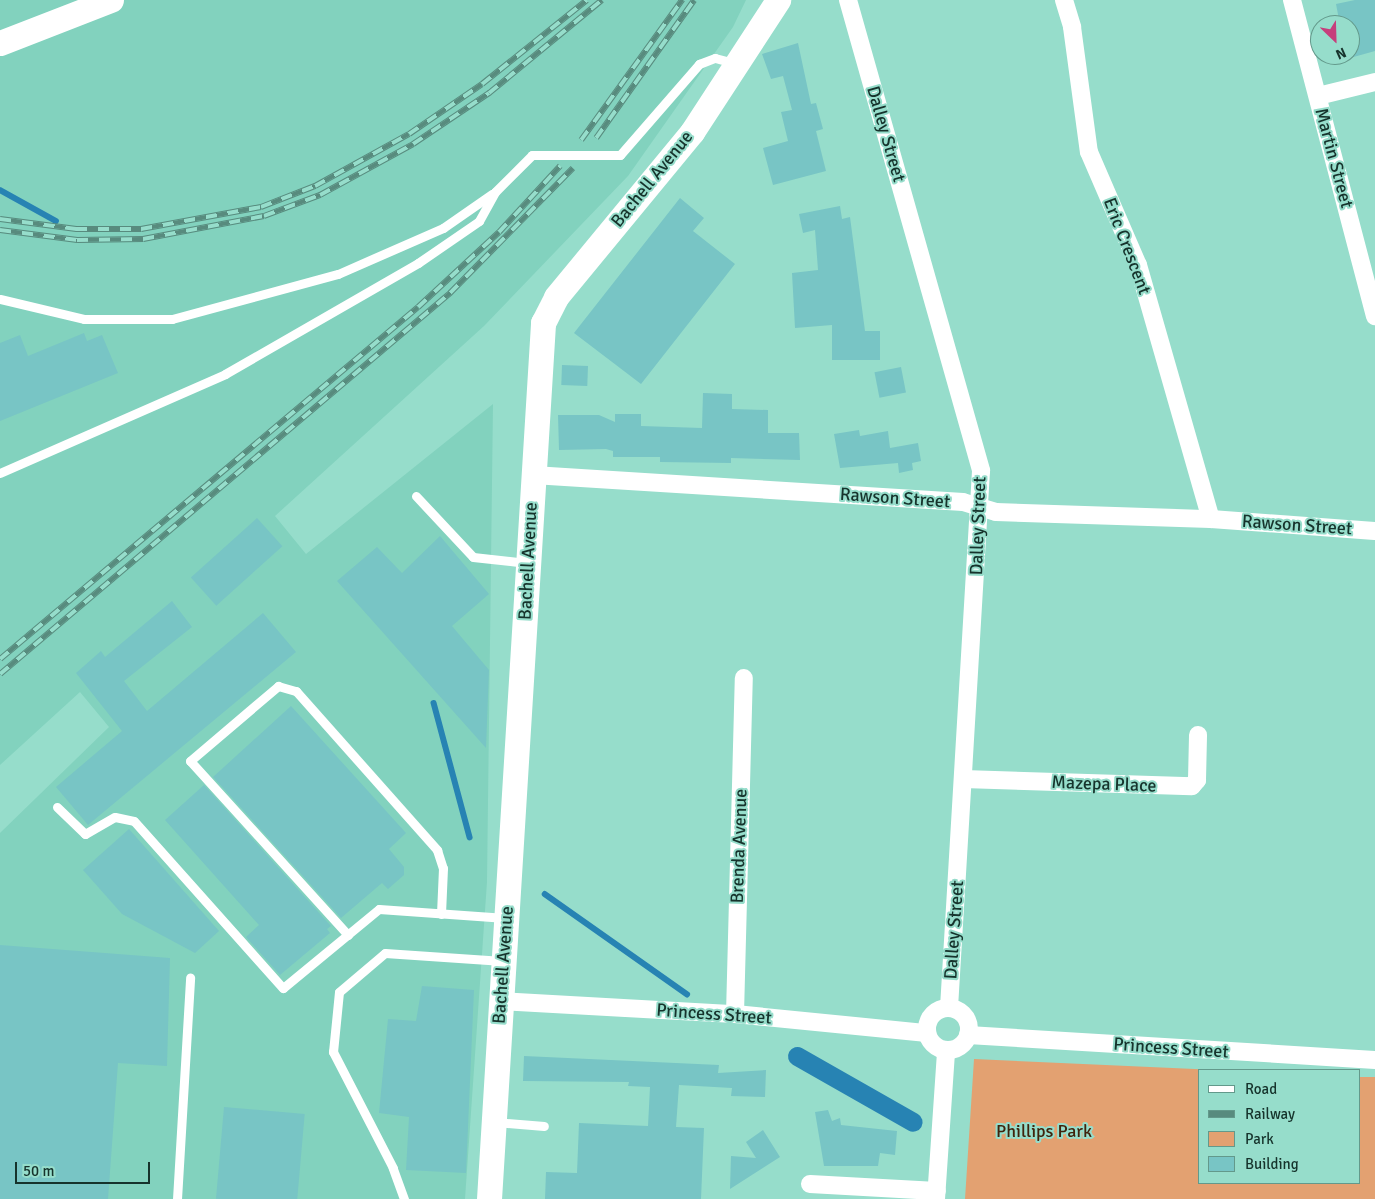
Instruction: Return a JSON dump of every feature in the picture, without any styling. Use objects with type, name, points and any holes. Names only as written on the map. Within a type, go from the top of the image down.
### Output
[{"type":"main road","points":[[0,43],[112,0]]},
{"type":"main road","name":"Bachell Avenue","points":[[489,1199],[528,563],[539,346],[549,310],[692,132],[778,0]]},
{"type":"street","name":"Dalley Street","points":[[848,0],[981,471],[949,1008]]},
{"type":"street","name":"Eric Crescent","points":[[1064,0],[1072,28],[1090,152],[1138,265],[1211,519]]},
{"type":"street","name":"Martin Street","points":[[1292,0],[1375,316]]},
{"type":"street","points":[[1318,96],[1375,82]]},
{"type":"street","name":"Rawson Street","points":[[533,475],[980,506],[996,512],[1211,519],[1375,531]]},
{"type":"street","name":"Brenda Avenue","points":[[735,1014],[744,678]]},
{"type":"street","name":"Mazepa Place","points":[[963,779],[1192,786],[1196,780],[1198,735]]},
{"type":"street","name":"Princess Street","points":[[500,1001],[735,1014],[927,1033]]},
{"type":"street","points":[[949,1008],[965,1017],[968,1035],[960,1047],[946,1050],[933,1045],[927,1033],[932,1015],[949,1008]]},
{"type":"street","name":"Princess Street","points":[[968,1035],[1374,1061]]},
{"type":"street","points":[[810,1184],[937,1195],[946,1050]]},
{"type":"lane","points":[[0,299],[84,319],[172,318],[338,274],[443,228],[495,192],[525,160],[540,152],[616,157],[629,148],[699,64],[715,58],[737,64]]},
{"type":"lane","points":[[0,472],[225,374],[268,350],[448,246],[479,221],[495,192]]},
{"type":"lane","points":[[416,496],[473,558],[528,563]]},
{"type":"lane","points":[[348,935],[190,761],[278,686],[296,691],[436,850],[443,868],[441,914]]},
{"type":"lane","points":[[57,806],[85,834],[114,817],[134,821],[284,988],[379,910],[506,918]]},
{"type":"lane","points":[[404,1199],[393,1168],[333,1052],[339,992],[385,953],[503,961]]},
{"type":"lane","points":[[177,1199],[190,977]]},
{"type":"lane","points":[[494,1122],[544,1126]]},
{"type":"shaded area","points":[[0,0],[746,0],[733,27],[628,176],[484,326],[275,516],[306,554],[493,404],[487,882],[465,1199],[0,1199],[0,833],[109,727],[80,692],[0,765]]},
{"type":"green space","name":"Phillips Park","points":[[974,1059],[1198,1069],[1198,1184],[1360,1184],[1360,1077],[1375,1077],[1375,1199],[965,1199]]},
{"type":"building","points":[[1355,0],[1375,0],[1375,51],[1360,55],[1360,15],[1338,15],[1336,4]]},
{"type":"building","points":[[798,43],[811,104],[816,103],[823,129],[816,131],[826,171],[773,185],[763,148],[788,141],[781,112],[792,110],[783,76],[771,79],[762,54]]},
{"type":"building","points":[[680,198],[704,218],[693,231],[735,264],[641,384],[574,333]]},
{"type":"building","points":[[840,206],[842,219],[850,217],[865,331],[880,331],[880,360],[832,360],[832,325],[795,328],[792,273],[818,270],[815,230],[803,233],[799,214]]},
{"type":"building","points":[[84,333],[87,341],[102,335],[118,373],[0,421],[0,343],[20,335],[28,356]]},
{"type":"building","points":[[562,365],[588,366],[587,386],[561,385]]},
{"type":"building","points":[[901,367],[906,393],[879,398],[874,372]]},
{"type":"building","points":[[703,393],[732,394],[732,409],[768,410],[768,433],[799,433],[800,460],[731,458],[731,463],[660,462],[660,457],[613,457],[613,451],[606,449],[559,450],[558,415],[599,415],[615,422],[615,414],[641,414],[641,426],[702,428]]},
{"type":"building","points":[[859,430],[860,436],[888,431],[890,448],[918,443],[921,461],[912,463],[913,470],[899,473],[898,463],[840,468],[834,434]]},
{"type":"building","points":[[257,518],[282,546],[216,606],[191,578]]},
{"type":"building","points":[[440,536],[489,594],[452,626],[489,670],[486,748],[337,581],[377,547],[402,573]]},
{"type":"building","points":[[172,601],[192,627],[124,681],[147,711],[263,613],[296,652],[88,825],[56,787],[122,731],[76,673],[101,651],[105,657]]},
{"type":"building","points":[[291,706],[406,833],[389,849],[404,867],[404,875],[388,889],[382,883],[341,918],[213,777]]},
{"type":"building","points":[[204,785],[331,926],[327,929],[330,933],[280,975],[246,937],[259,925],[165,820]]},
{"type":"building","points":[[129,829],[219,931],[195,953],[122,914],[83,870]]},
{"type":"building","points":[[0,945],[170,958],[167,1066],[118,1063],[108,1199],[0,1199]]},
{"type":"building","points":[[422,986],[474,990],[466,1173],[406,1170],[409,1117],[379,1113],[388,1019],[416,1021]]},
{"type":"building","points":[[524,1056],[719,1065],[718,1073],[766,1070],[765,1097],[731,1096],[732,1088],[679,1085],[676,1127],[704,1128],[701,1199],[545,1199],[546,1172],[577,1173],[579,1123],[648,1126],[650,1087],[628,1086],[629,1082],[523,1081]]},
{"type":"building","points":[[224,1107],[305,1114],[297,1199],[216,1199]]},
{"type":"building","points":[[828,1110],[832,1121],[840,1118],[841,1125],[897,1131],[895,1155],[880,1153],[878,1166],[824,1166],[815,1112]]},
{"type":"building","points":[[763,1130],[780,1157],[730,1189],[731,1156],[756,1158],[746,1142]]},
{"type":"waterway","points":[[0,190],[56,221]]},
{"type":"waterway","points":[[434,703],[470,837]]},
{"type":"waterway","points":[[545,894],[687,994]]},
{"type":"waterway","points":[[797,1056],[913,1122]]},
{"type":"railway","points":[[0,219],[76,229],[141,229],[261,207],[315,186],[409,134],[482,84],[587,0]]},
{"type":"railway","points":[[0,230],[77,240],[143,239],[264,216],[320,195],[413,144],[489,93],[602,0]]},
{"type":"railway","points":[[581,140],[682,0]]},
{"type":"railway","points":[[596,138],[694,0]]},
{"type":"railway","points":[[0,659],[418,307],[499,232],[560,166]]},
{"type":"railway","points":[[0,674],[450,293],[573,168]]}]
